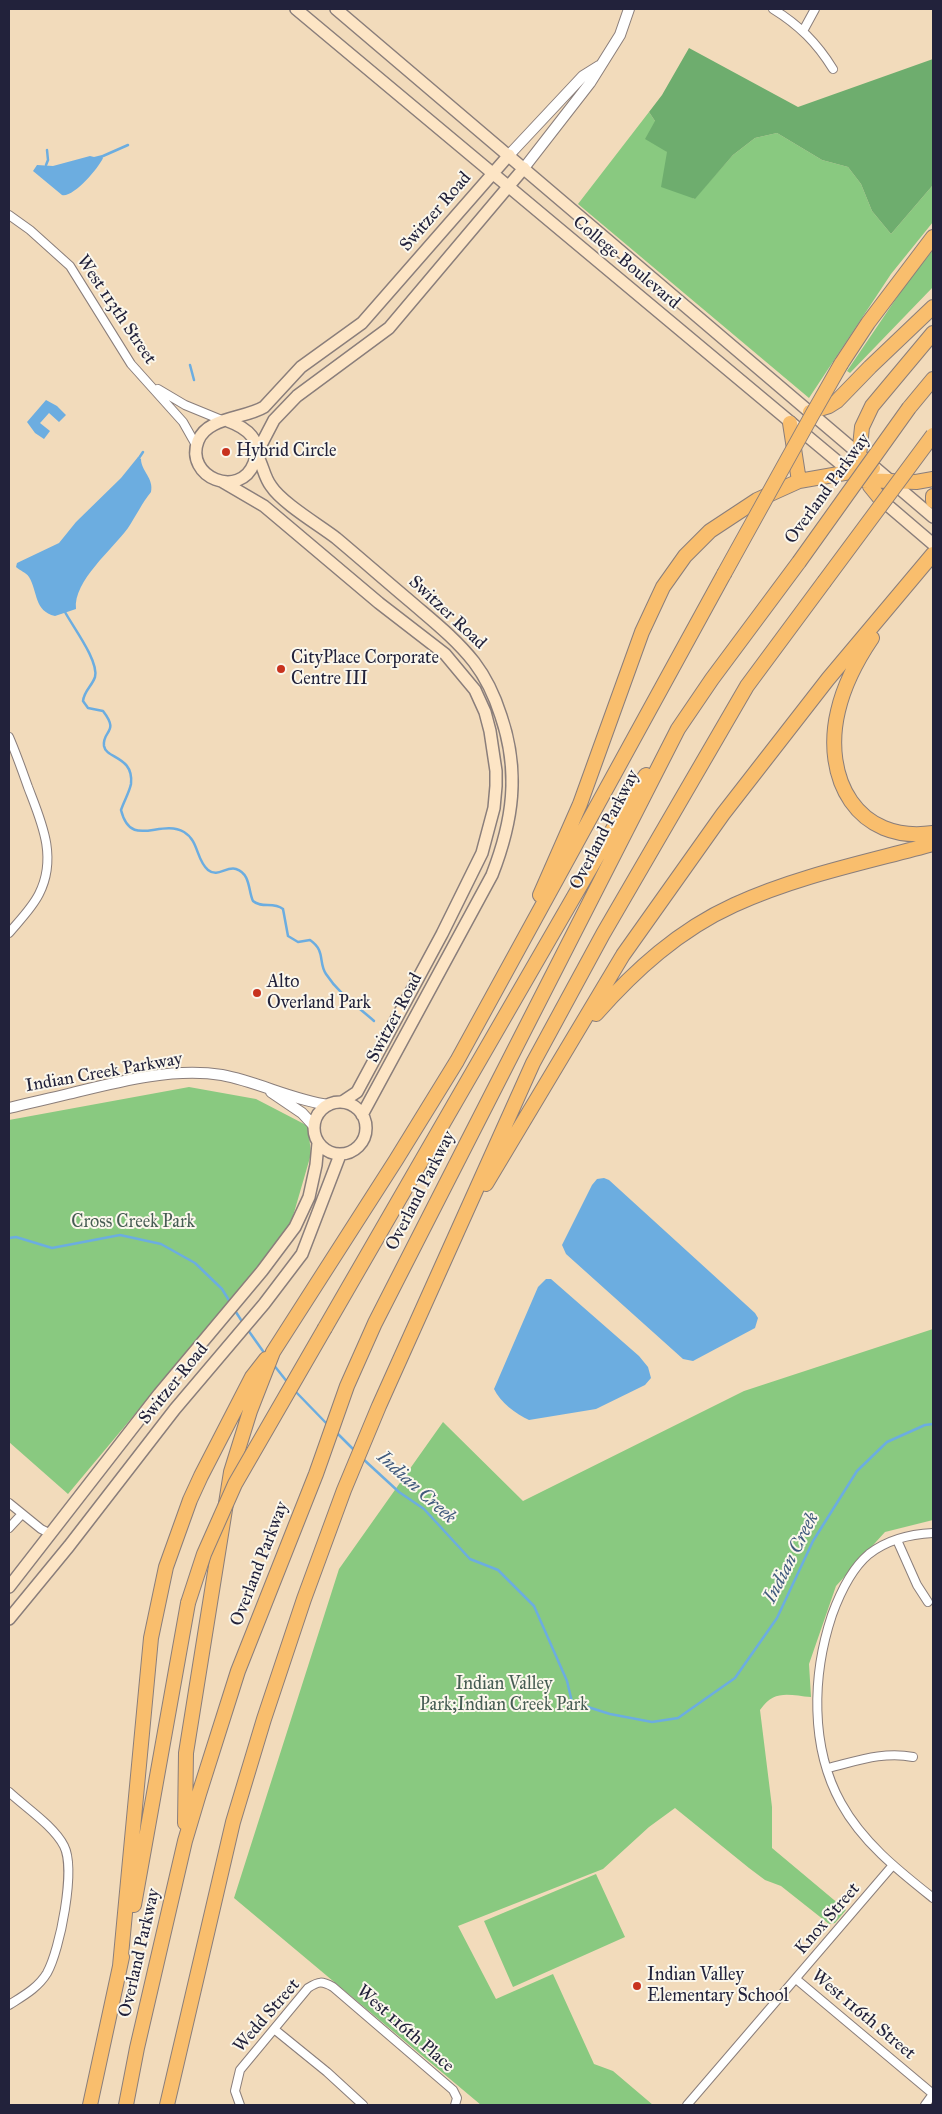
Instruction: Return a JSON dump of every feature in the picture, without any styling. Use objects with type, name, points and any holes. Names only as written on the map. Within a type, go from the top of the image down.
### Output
[{"type":"highway","points":[[185,1841],[186,1753],[231,1472],[250,1411],[259,1366],[273,1352],[427,1112],[499,988],[812,415],[868,323],[933,237]]},
{"type":"highway","points":[[810,412],[837,401],[933,307]]},
{"type":"highway","points":[[883,502],[862,471],[860,437],[866,415],[933,333]]},
{"type":"highway","name":"Overland Parkway","points":[[126,2105],[137,2048],[185,1841],[238,1671],[316,1474],[348,1386],[375,1322],[678,729],[717,672],[933,378]]},
{"type":"highway","points":[[790,423],[799,481]]},
{"type":"highway","points":[[167,2105],[233,1822],[264,1719],[304,1599],[344,1490],[379,1406],[533,1062],[603,934],[747,686],[785,632],[933,435]]},
{"type":"highway","points":[[537,916],[540,893],[580,804],[642,632],[663,587],[685,556],[710,531],[757,500],[799,481],[862,471],[889,480],[916,482],[933,479]]},
{"type":"highway","points":[[933,496],[933,501]]},
{"type":"highway","points":[[451,1243],[623,955],[723,814],[828,679],[933,554]]},
{"type":"highway","points":[[901,593],[865,648],[846,684],[835,723],[835,763],[845,793],[866,818],[880,827],[896,833],[906,835],[933,833]]},
{"type":"highway","points":[[90,2105],[135,1901],[188,1603],[204,1554],[235,1484],[632,796],[678,729]]},
{"type":"highway","points":[[572,1040],[627,979],[669,944],[733,905],[778,887],[933,844]]},
{"type":"highway","points":[[120,1966],[151,1638],[166,1567],[190,1500],[257,1379]]},
{"type":"main road","name":"College Boulevard","points":[[296,9],[790,423],[862,471]]},
{"type":"main road","name":"College Boulevard","points":[[336,9],[810,412],[862,471]]},
{"type":"main road","name":"Switzer Road","points":[[226,421],[264,407],[301,367],[368,317],[509,155]]},
{"type":"main road","points":[[257,451],[250,433],[243,426],[226,421],[206,429],[196,445],[199,465],[205,474],[213,480],[234,482],[243,478],[251,470],[257,451],[274,420],[297,396],[383,334],[524,168]]},
{"type":"main road","points":[[368,317],[383,334]]},
{"type":"main road","name":"Switzer Road","points":[[257,451],[271,486],[275,491],[334,537],[458,642],[474,662],[488,684],[505,728],[513,773],[513,792],[509,821],[492,875],[362,1115]]},
{"type":"main road","points":[[889,480],[933,517]]},
{"type":"main road","name":"Switzer Road","points":[[223,482],[264,506],[379,603],[432,642],[456,666],[480,701],[490,731],[496,771],[494,808],[482,852],[442,934],[357,1092],[342,1102],[328,1105]]},
{"type":"main road","points":[[883,502],[933,544]]},
{"type":"main road","points":[[321,554],[334,537]]},
{"type":"main road","points":[[490,731],[505,728]]},
{"type":"main road","points":[[442,934],[456,942]]},
{"type":"main road","points":[[318,1142],[331,1153],[340,1155],[355,1150],[365,1138],[366,1122],[362,1115],[357,1108],[342,1102]]},
{"type":"main road","points":[[314,1126],[316,1117],[328,1105]]},
{"type":"main road","name":"Switzer Road","points":[[9,1587],[159,1394],[253,1282],[295,1228],[309,1197],[316,1165],[318,1142],[314,1126]]},
{"type":"main road","name":"Switzer Road","points":[[9,1619],[175,1409],[264,1304],[302,1254],[340,1155]]},
{"type":"street","points":[[524,168],[590,83],[620,35],[630,9]]},
{"type":"street","points":[[773,9],[803,31],[821,50],[833,69]]},
{"type":"street","points":[[803,31],[815,9]]},
{"type":"street","points":[[509,155],[583,76],[600,65]]},
{"type":"street","points":[[550,112],[561,121]]},
{"type":"street","name":"West 113th Street","points":[[9,215],[30,230],[70,266],[131,364],[187,428],[196,445]]},
{"type":"street","name":"West 113th Street","points":[[152,386],[184,405],[226,421]]},
{"type":"street","points":[[9,737],[40,818],[48,852],[46,873],[39,894],[9,933]]},
{"type":"street","name":"Indian Creek Parkway","points":[[9,1108],[98,1087],[174,1074],[221,1075],[265,1086],[308,1102],[328,1105]]},
{"type":"street","name":"Indian Creek Parkway","points":[[265,1086],[302,1113],[314,1126]]},
{"type":"street","points":[[9,1503],[41,1529],[51,1534]]},
{"type":"street","points":[[9,1528],[22,1514]]},
{"type":"street","points":[[933,1533],[912,1534],[876,1549],[857,1566],[847,1582],[830,1620],[819,1662],[817,1689],[820,1737],[835,1790],[854,1823],[866,1839],[893,1865],[933,1898]]},
{"type":"street","points":[[897,1540],[917,1585],[928,1602]]},
{"type":"street","points":[[828,1768],[879,1755],[902,1755],[913,1758]]},
{"type":"street","points":[[9,1792],[58,1836],[68,1857],[69,1883],[59,1936],[48,1972],[39,1983],[9,2005]]},
{"type":"street","name":"Knox Street","points":[[687,2105],[893,1865]]},
{"type":"street","name":"West 116th Street","points":[[796,1979],[933,2094],[925,2105]]},
{"type":"street","name":"Wedd Street","points":[[240,2105],[235,2091],[240,2070],[308,1988],[318,1982],[323,1982]]},
{"type":"street","name":"West 116th Place","points":[[323,1982],[334,1987],[453,2090],[457,2098],[455,2105]]},
{"type":"street","points":[[274,2029],[328,2072],[363,2105]]},
{"type":"green space","points":[[689,48],[798,107],[933,59],[933,185],[891,234],[872,211],[861,184],[848,167],[822,160],[777,133],[755,138],[733,155],[695,199],[661,187],[667,152],[645,139],[655,121],[649,112],[662,95]]},
{"type":"green space","points":[[649,112],[655,121],[667,152],[694,199],[733,155],[755,138],[777,133],[822,160],[848,167],[861,184],[872,211],[891,234],[933,185],[933,222],[891,274],[809,398],[578,204]]},
{"type":"green space","points":[[933,250],[933,287],[850,373],[847,371],[906,284]]},
{"type":"green space","name":"Cross Creek Park","points":[[189,1087],[256,1099],[308,1126],[311,1154],[289,1230],[68,1494],[9,1442],[9,1120]]},
{"type":"green space","name":"Indian Valley Park;Indian Creek Park","points":[[933,1329],[933,1520],[885,1532],[836,1586],[809,1664],[811,1697],[776,1696],[765,1703],[760,1710],[772,1807],[772,1848],[846,1910],[835,1923],[829,1924],[781,1886],[765,1880],[749,1868],[675,1808],[649,1827],[603,1869],[458,1926],[496,1999],[553,1974],[594,2064],[613,2071],[653,2105],[481,2105],[234,1898],[339,1569],[443,1422],[523,1501],[744,1391]]},
{"type":"green space","points":[[596,1874],[625,1937],[513,1987],[484,1921]]},
{"type":"water","points":[[102,155],[103,158],[91,175],[78,188],[67,195],[62,195],[33,171],[37,165],[53,166],[90,156]]},
{"type":"water","points":[[46,400],[57,406],[66,415],[59,422],[49,413],[40,423],[50,431],[44,439],[35,433],[27,422]]},
{"type":"water","points":[[138,457],[141,459],[151,483],[151,492],[128,528],[87,577],[77,598],[76,609],[55,616],[48,614],[37,600],[29,577],[16,567],[17,563],[59,543],[76,522],[121,478]]},
{"type":"water","points":[[604,1178],[609,1180],[755,1313],[758,1318],[755,1328],[693,1361],[683,1359],[566,1254],[562,1245],[592,1185],[597,1179]]},
{"type":"water","points":[[546,1279],[551,1279],[639,1356],[648,1367],[651,1378],[645,1385],[596,1409],[529,1420],[504,1403],[494,1389],[538,1287]]},
{"type":"waterway","points":[[103,156],[128,145]]},
{"type":"waterway","points":[[46,165],[48,160],[47,150]]},
{"type":"waterway","points":[[190,365],[194,380]]},
{"type":"waterway","points":[[139,458],[143,452]]},
{"type":"waterway","points":[[65,612],[89,653],[95,670],[95,677],[83,701],[88,708],[103,711],[108,718],[110,728],[105,737],[104,746],[109,753],[124,763],[131,775],[131,784],[121,810],[126,822],[132,828],[139,831],[165,828],[184,832],[192,840],[201,861],[208,870],[215,873],[229,869],[241,871],[247,879],[253,901],[283,909],[288,936],[298,942],[310,940],[315,944],[320,952],[324,970],[331,981],[348,999],[374,1021]]},
{"type":"waterway","name":"Indian Creek","points":[[9,1238],[16,1237],[52,1248],[120,1235],[161,1244],[195,1263],[222,1289],[230,1302]]},
{"type":"waterway","name":"Indian Creek","points":[[234,1309],[243,1323]]},
{"type":"waterway","name":"Indian Creek","points":[[248,1330],[265,1354]]},
{"type":"waterway","name":"Indian Creek","points":[[273,1364],[288,1383]]},
{"type":"waterway","name":"Indian Creek","points":[[295,1391],[328,1425]]},
{"type":"waterway","name":"Indian Creek","points":[[362,1458],[399,1492],[424,1509],[470,1559],[498,1570],[534,1606],[567,1681],[572,1702],[610,1714],[652,1722],[678,1718],[735,1678],[777,1618],[813,1541],[857,1471],[887,1442],[925,1425],[933,1424]]},
{"type":"waterway","name":"Indian Creek","points":[[336,1432],[355,1451]]},
{"type":"place","name":"Hybrid Circle","points":[[226,452]]},
{"type":"place","name":"CityPlace Corporate Centre III","points":[[281,669]]},
{"type":"place","name":"Alto Overland Park","points":[[257,993]]},
{"type":"place","name":"Indian Valley Elementary School","points":[[637,1986]]}]
